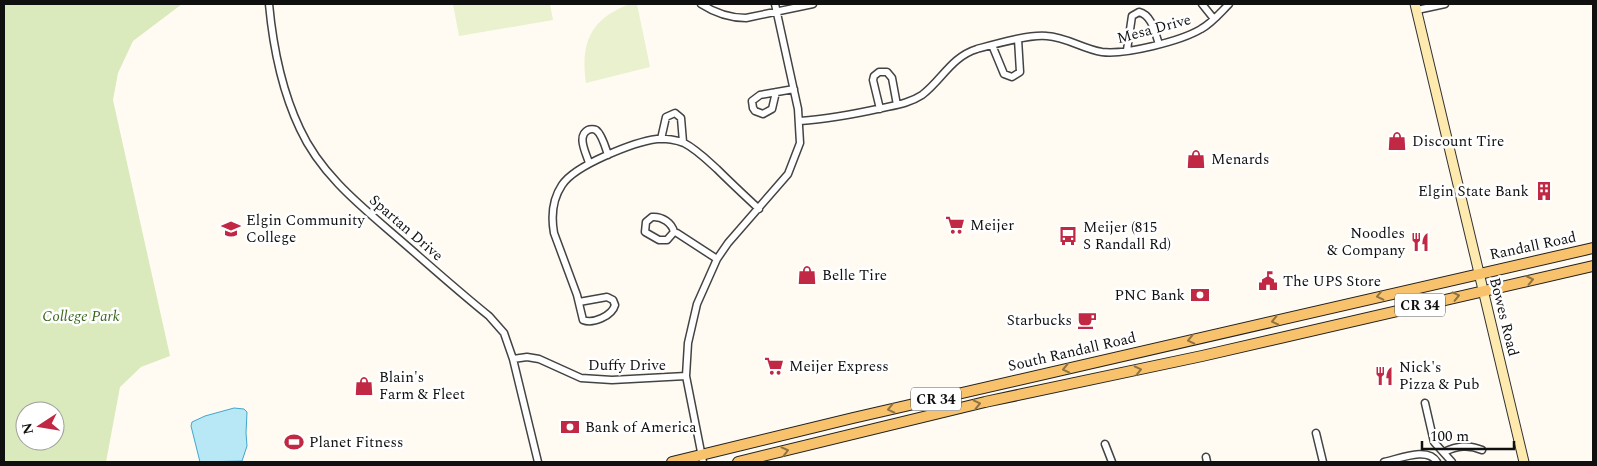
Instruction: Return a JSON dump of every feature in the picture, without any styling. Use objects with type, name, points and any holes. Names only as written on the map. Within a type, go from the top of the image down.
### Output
[{"type":"main road","name":"Bowes Road","points":[[1416,7],[1524,462]]},
{"type":"main road","name":"Randall Road","points":[[1479,273],[1593,248]]},
{"type":"main road","name":"CR 34","points":[[1483,290],[1593,266]]},
{"type":"main road","name":"South Randall Road","points":[[672,462],[702,459],[853,418],[1479,273]]},
{"type":"main road","name":"South Randall Road","points":[[738,462],[976,404],[1202,356],[1483,290]]},
{"type":"street","name":"Spartan Drive","points":[[269,4],[277,64],[300,131],[328,174],[368,212],[488,316],[504,333],[513,359],[538,462]]},
{"type":"street","points":[[701,4],[716,12],[738,18],[754,17],[813,4]]},
{"type":"street","points":[[702,459],[686,376],[688,343],[696,304],[717,259],[728,243],[788,174],[800,143],[800,121],[775,4]]},
{"type":"street","points":[[1202,4],[1214,19]]},
{"type":"street","name":"Mesa Drive","points":[[800,121],[840,117],[897,105],[921,95],[956,60],[965,54],[992,46],[1018,39],[1046,35],[1102,52],[1116,52],[1159,44],[1191,34],[1200,30],[1214,19],[1229,4]]},
{"type":"street","points":[[1416,7],[1445,4]]},
{"type":"street","points":[[1127,50],[1132,16],[1139,12],[1146,14],[1150,20],[1159,44]]},
{"type":"street","points":[[992,46],[1004,74],[1012,77],[1020,72],[1018,39]]},
{"type":"street","points":[[880,109],[873,80],[874,76],[879,72],[887,72],[892,78],[897,105]]},
{"type":"street","points":[[776,92],[794,89]]},
{"type":"street","points":[[661,139],[666,117],[674,113],[681,118],[683,142]]},
{"type":"street","points":[[589,163],[582,141],[583,135],[587,130],[596,130],[608,155]]},
{"type":"street","points":[[579,302],[607,297],[613,300],[614,309],[611,313],[588,322],[583,320],[579,302],[554,233],[552,218],[555,198],[561,186],[570,176],[589,163],[646,141],[661,139],[683,142],[698,152],[759,209]]},
{"type":"street","points":[[674,232],[667,240],[658,240],[646,232],[646,222],[652,217],[662,219],[670,224],[674,232],[717,259]]},
{"type":"street","name":"Duffy Drive","points":[[513,359],[527,357],[539,359],[581,378],[612,380],[686,376]]},
{"type":"street","points":[[1425,403],[1432,438],[1452,462]]},
{"type":"street","points":[[1316,433],[1323,462]]},
{"type":"street","points":[[1105,444],[1112,462]]},
{"type":"street","points":[[1444,452],[1458,446],[1482,450]]},
{"type":"street","points":[[1384,462],[1424,454],[1432,456],[1437,462]]},
{"type":"green space","name":"College Park","points":[[4,4],[182,4],[133,41],[118,73],[113,100],[170,356],[141,367],[120,387],[106,462],[4,462]]},
{"type":"green space","points":[[453,4],[550,4],[553,20],[459,36]]},
{"type":"green space","points":[[630,4],[637,4],[650,67],[586,83],[585,56],[591,34],[606,17]]},
{"type":"water","points":[[234,408],[244,409],[247,412],[247,446],[242,461],[200,462],[191,426],[192,422],[205,416]]},
{"type":"place","name":"Discount Tire","points":[[1397,141]]},
{"type":"place","name":"Menards","points":[[1196,159]]},
{"type":"place","name":"Elgin State Bank","points":[[1544,191]]},
{"type":"place","name":"Meijer","points":[[955,225]]},
{"type":"place","name":"Elgin Community College","points":[[231,229]]},
{"type":"place","name":"Meijer (815 S Randall Rd)","points":[[1068,236]]},
{"type":"place","name":"Noodles & Company","points":[[1420,242]]},
{"type":"place","name":"Belle Tire","points":[[807,275]]},
{"type":"place","name":"The UPS Store","points":[[1268,281]]},
{"type":"place","name":"PNC Bank","points":[[1200,295]]},
{"type":"place","name":"Starbucks","points":[[1087,320]]},
{"type":"place","name":"Meijer Express","points":[[774,366]]},
{"type":"place","name":"Nick's Pizza & Pub","points":[[1384,376]]},
{"type":"place","name":"Blain's Farm & Fleet","points":[[364,386]]},
{"type":"place","name":"Bank of America","points":[[570,427]]},
{"type":"place","name":"Planet Fitness","points":[[294,442]]}]
